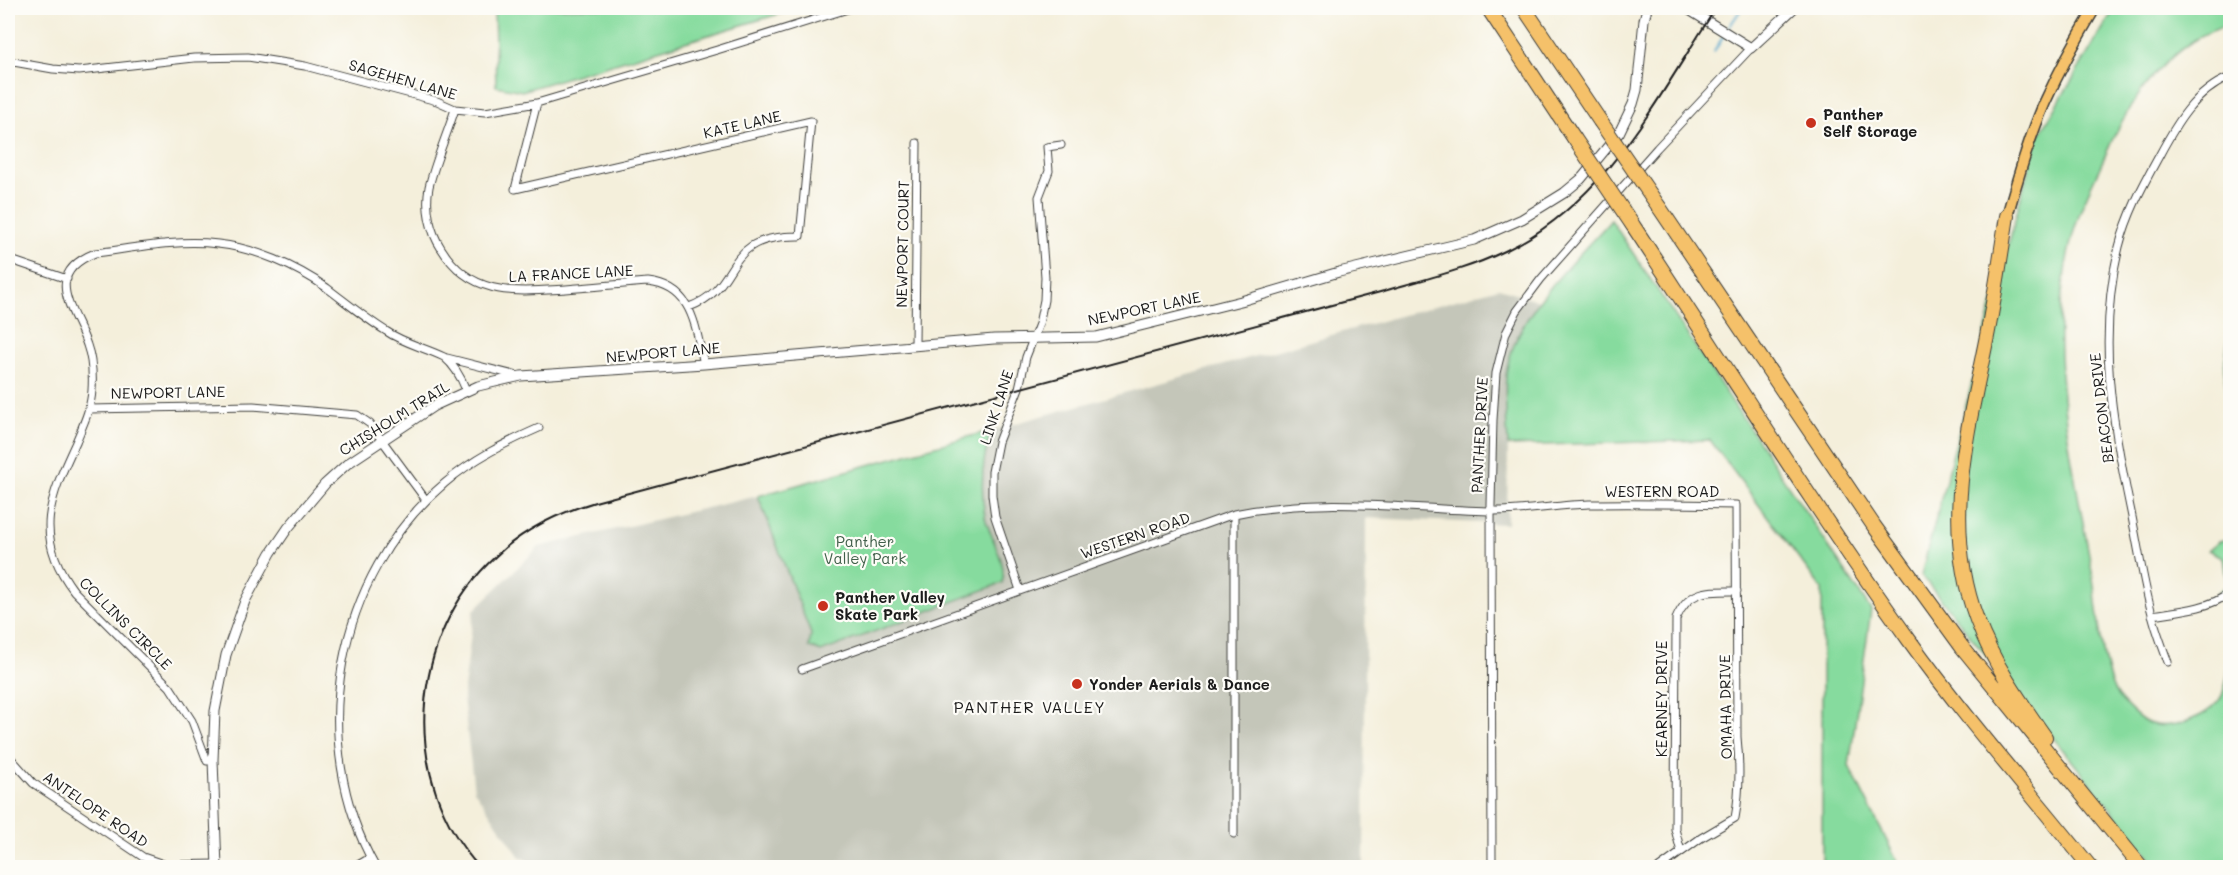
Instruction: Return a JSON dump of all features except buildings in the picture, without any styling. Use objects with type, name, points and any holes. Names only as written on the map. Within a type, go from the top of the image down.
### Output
[{"type":"highway","points":[[1488,8],[1909,640],[1937,678],[2091,867]]},
{"type":"highway","points":[[1524,8],[1874,526],[1998,693],[2142,867]]},
{"type":"highway","points":[[2007,216],[1992,311],[1960,480],[1958,505],[1961,558],[1976,618],[2000,669],[2102,818]]},
{"type":"main road","points":[[2007,216],[2020,168],[2045,103],[2073,45],[2095,8]]},
{"type":"street","name":"SAGEHEN LANE","points":[[8,61],[79,71],[219,57],[267,59],[305,66],[396,90],[437,101],[456,109],[485,112],[537,103],[851,8]]},
{"type":"street","name":"NEWPORT LANE","points":[[466,390],[521,376],[704,364],[915,345],[1032,338],[1096,337],[1169,320],[1338,272],[1451,247],[1491,234],[1522,219],[1564,193],[1597,161],[1619,134],[1633,104],[1637,90],[1647,8]]},
{"type":"street","points":[[1686,8],[1751,48]]},
{"type":"street","name":"PANTHER DRIVE","points":[[1492,867],[1493,413],[1496,373],[1506,333],[1517,311],[1531,291],[1555,263],[1657,148],[1751,48],[1794,8]]},
{"type":"street","name":"BEACON DRIVE","points":[[2168,662],[2152,615],[2120,459],[2107,371],[2107,318],[2119,246],[2136,197],[2171,134],[2193,102],[2220,81],[2230,77]]},
{"type":"street","name":"KATE LANE","points":[[537,103],[515,189],[811,122],[800,236],[769,237],[747,248],[732,264],[717,290],[689,308]]},
{"type":"street","name":"LA FRANCE LANE","points":[[456,109],[429,187],[428,201],[429,216],[438,243],[444,255],[462,273],[487,287],[514,292],[657,283],[675,291],[689,308]]},
{"type":"street","name":"NEWPORT COURT","points":[[915,345],[917,143]]},
{"type":"street","name":"LINK LANE","points":[[1020,590],[995,517],[992,472],[998,442],[1019,388],[1032,338],[1039,324],[1045,277],[1039,196],[1049,171],[1047,147],[1061,144]]},
{"type":"street","points":[[8,259],[67,279],[79,262],[95,254],[177,242],[219,244],[240,248],[261,254],[308,276],[387,333],[444,357],[521,376]]},
{"type":"street","name":"COLLINS CIRCLE","points":[[67,279],[66,298],[82,332],[91,362],[92,394],[89,409],[53,493],[48,522],[53,553],[65,579],[74,591],[170,687],[192,721],[207,761],[213,759]]},
{"type":"street","points":[[689,308],[704,364]]},
{"type":"street","points":[[444,357],[451,363],[466,390]]},
{"type":"street","name":"CHISHOLM TRAIL","points":[[217,866],[213,759],[215,711],[224,664],[236,625],[257,577],[271,553],[306,505],[346,464],[434,406],[466,390]]},
{"type":"street","name":"NEWPORT LANE","points":[[89,409],[253,406],[349,414],[364,419],[426,501]]},
{"type":"street","points":[[376,867],[370,858],[351,810],[339,760],[337,715],[339,680],[350,629],[367,584],[394,539],[426,501],[451,478],[484,454],[538,428]]},
{"type":"street","name":"WESTERN ROAD","points":[[802,669],[1234,514],[1263,508],[1313,504],[1366,504],[1491,511],[1588,504],[1736,504]]},
{"type":"street","name":"OMAHA DRIVE","points":[[1659,867],[1735,818],[1739,798],[1740,762],[1737,737],[1736,504]]},
{"type":"street","points":[[1234,514],[1234,834]]},
{"type":"street","name":"KEARNEY DRIVE","points":[[1681,852],[1675,829],[1674,628],[1682,605],[1694,597],[1707,591],[1737,591]]},
{"type":"street","points":[[2152,615],[2192,609],[2220,600],[2230,593]]},
{"type":"street","name":"ANTELOPE ROAD","points":[[8,755],[33,783],[143,857],[166,865],[217,866]]},
{"type":"street","points":[[353,867],[370,858]]},
{"type":"shaded area","points":[[1499,288],[1539,301],[1517,336],[1506,375],[1507,524],[1366,518],[1364,867],[540,867],[520,857],[474,790],[463,697],[474,610],[539,547],[758,496],[811,635],[809,647],[821,652],[1002,583],[1005,572],[986,520],[983,500],[982,477],[992,430]]},
{"type":"green space","points":[[494,8],[799,8],[522,91],[496,86]]},
{"type":"green space","points":[[2115,8],[2230,8],[2230,24],[2204,34],[2184,47],[2155,74],[2132,105],[2112,140],[2077,221],[2066,264],[2061,307],[2060,350],[2068,437],[2091,566],[2100,635],[2113,688],[2119,698],[2146,722],[2155,725],[2175,724],[2196,717],[2214,706],[2224,691],[2230,664],[2230,867],[2158,867],[1921,575],[2036,140]]},
{"type":"green space","points":[[1611,220],[1871,610],[1849,766],[1900,867],[1822,867],[1822,589],[1710,440],[1508,446],[1506,376],[1510,354],[1519,333],[1546,292]]},
{"type":"green space","points":[[2228,341],[2230,342],[2230,419],[2224,367]]},
{"type":"green space","name":"Panther Valley Park","points":[[992,430],[984,462],[983,495],[985,517],[1003,568],[1002,583],[821,652],[809,647],[811,634],[758,496]]},
{"type":"green space","points":[[2230,539],[2230,634],[2225,609],[2217,593],[2227,585],[2223,557],[2208,550],[2219,541]]},
{"type":"waterway","points":[[1727,30],[1742,8]]},
{"type":"waterway","points":[[1714,52],[1724,35]]},
{"type":"railway","points":[[480,868],[454,832],[436,793],[426,751],[425,709],[431,666],[445,626],[467,589],[496,556],[518,538],[555,517],[595,502],[1384,291],[1445,274],[1490,258],[1541,230],[1573,205],[1601,176],[1650,112],[1716,8]]},
{"type":"place","name":"Panther Self Storage","points":[[1811,123]]},
{"type":"place","name":"Panther Valley Skate Park","points":[[823,606]]},
{"type":"place","name":"Yonder Aerials & Dance","points":[[1077,684]]},
{"type":"district","name":"PANTHER VALLEY","points":[[1030,706]]}]
